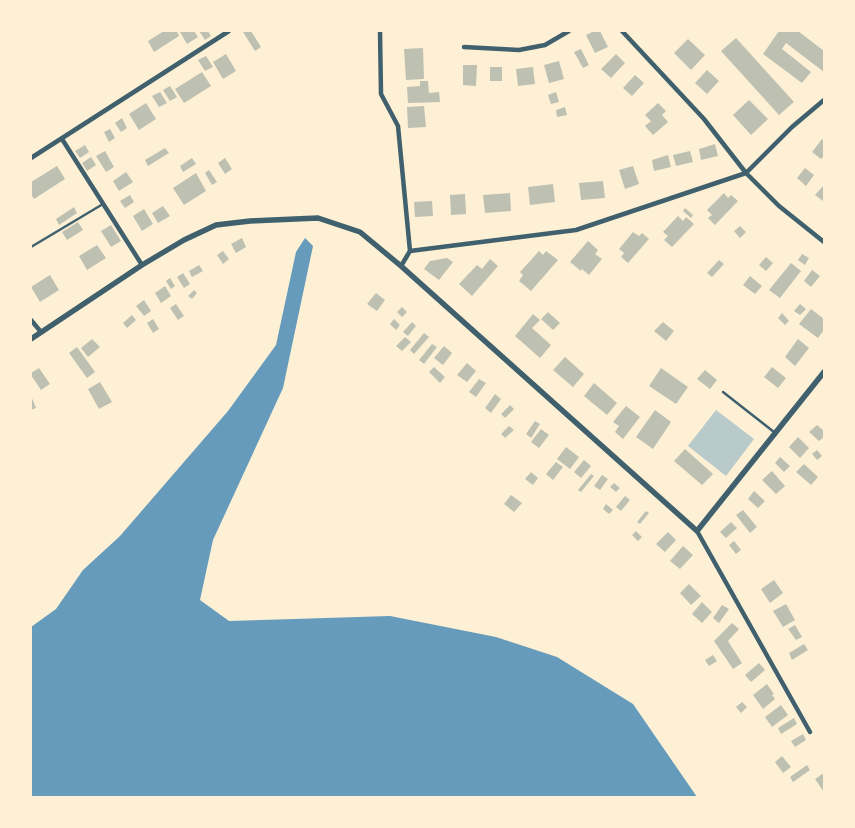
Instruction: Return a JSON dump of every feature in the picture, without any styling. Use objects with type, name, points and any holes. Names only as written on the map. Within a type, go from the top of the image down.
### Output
[{"type":"street","points":[[31,158],[229,31]]},
{"type":"street","points":[[380,31],[381,94],[398,126],[410,251],[401,266]]},
{"type":"street","points":[[464,47],[519,50],[545,45],[569,31]]},
{"type":"street","points":[[622,31],[704,119],[746,173],[779,206],[824,242]]},
{"type":"street","points":[[410,251],[576,230],[746,173],[792,127],[824,100]]},
{"type":"street","points":[[62,139],[142,265]]},
{"type":"street","points":[[31,338],[142,265],[184,240],[216,224],[318,218],[360,232],[401,266],[697,531],[810,732]]},
{"type":"street","points":[[31,320],[41,332]]},
{"type":"street","points":[[697,531],[824,372]]},
{"type":"lane","points":[[31,247],[102,204]]},
{"type":"lane","points":[[724,392],[775,433]]},
{"type":"shaded area","points":[[716,410],[754,439],[726,476],[688,446]]},
{"type":"water","points":[[305,238],[313,246],[283,388],[213,540],[200,600],[229,621],[390,616],[496,637],[557,657],[633,704],[697,797],[31,797],[31,627],[56,609],[83,570],[120,536],[228,411],[276,345],[296,252]]},
{"type":"building","points":[[164,31],[177,31],[179,36],[154,52],[148,41]]},
{"type":"building","points":[[194,31],[198,37],[187,44],[180,32]]},
{"type":"building","points":[[199,31],[208,31],[211,36],[205,40]]},
{"type":"building","points":[[244,31],[251,31],[261,47],[255,51]]},
{"type":"building","points":[[594,31],[600,31],[608,47],[595,53],[586,35]]},
{"type":"building","points":[[779,31],[798,31],[824,51],[824,72],[786,43],[782,49],[811,72],[802,83],[763,54]]},
{"type":"building","points":[[736,38],[794,102],[779,115],[721,51]]},
{"type":"building","points":[[688,39],[705,55],[691,70],[674,53]]},
{"type":"building","points":[[423,48],[424,79],[406,80],[404,49]]},
{"type":"building","points":[[581,49],[589,65],[583,68],[574,52]]},
{"type":"building","points":[[226,54],[236,71],[223,79],[213,62]]},
{"type":"building","points":[[616,54],[625,63],[611,78],[601,69]]},
{"type":"building","points":[[206,56],[213,67],[205,71],[198,60]]},
{"type":"building","points":[[559,61],[564,79],[549,83],[544,65]]},
{"type":"building","points":[[463,65],[477,65],[476,86],[463,85]]},
{"type":"building","points":[[490,67],[502,67],[502,81],[490,81]]},
{"type":"building","points":[[533,67],[535,84],[518,86],[516,69]]},
{"type":"building","points":[[707,70],[719,81],[707,94],[695,83]]},
{"type":"building","points":[[202,72],[211,86],[184,103],[175,89]]},
{"type":"building","points":[[635,75],[644,83],[632,96],[623,88]]},
{"type":"building","points":[[420,81],[428,81],[429,93],[439,92],[440,102],[408,103],[407,87],[420,86]]},
{"type":"building","points":[[170,86],[177,97],[170,101],[163,90]]},
{"type":"building","points":[[160,92],[167,103],[159,107],[152,96]]},
{"type":"building","points":[[556,92],[559,102],[551,104],[548,95]]},
{"type":"building","points":[[749,100],[768,119],[751,135],[733,115]]},
{"type":"building","points":[[146,103],[156,119],[139,130],[129,114]]},
{"type":"building","points":[[658,103],[666,111],[662,115],[668,122],[653,135],[645,126],[651,121],[645,115]]},
{"type":"building","points":[[424,106],[426,127],[408,128],[407,107]]},
{"type":"building","points":[[565,107],[567,115],[557,117],[556,110]]},
{"type":"building","points":[[122,118],[127,128],[121,132],[115,123]]},
{"type":"building","points":[[110,129],[115,138],[109,142],[104,132]]},
{"type":"building","points":[[822,139],[824,141],[824,156],[821,159],[812,152]]},
{"type":"building","points":[[715,144],[718,156],[701,160],[699,149]]},
{"type":"building","points":[[85,145],[89,152],[80,158],[75,151]]},
{"type":"building","points":[[165,148],[169,153],[148,166],[145,160]]},
{"type":"building","points":[[105,151],[114,167],[106,172],[96,156]]},
{"type":"building","points":[[690,151],[693,162],[676,166],[673,155]]},
{"type":"building","points":[[668,155],[671,167],[654,171],[652,160]]},
{"type":"building","points":[[91,157],[96,165],[87,171],[82,163]]},
{"type":"building","points":[[192,158],[196,164],[183,172],[180,166]]},
{"type":"building","points":[[225,158],[232,169],[225,174],[218,163]]},
{"type":"building","points":[[57,166],[65,179],[34,199],[31,194],[31,182]]},
{"type":"building","points":[[633,166],[639,184],[625,189],[619,170]]},
{"type":"building","points":[[805,168],[814,175],[806,186],[797,178]]},
{"type":"building","points":[[209,170],[217,182],[212,185],[205,173]]},
{"type":"building","points":[[126,172],[133,182],[119,191],[113,181]]},
{"type":"building","points":[[196,173],[206,191],[184,205],[173,188]]},
{"type":"building","points":[[603,181],[605,198],[581,200],[579,183]]},
{"type":"building","points":[[553,184],[555,202],[530,205],[528,187]]},
{"type":"building","points":[[824,185],[824,200],[823,201],[815,195]]},
{"type":"building","points":[[510,193],[511,211],[485,213],[483,195]]},
{"type":"building","points":[[724,193],[728,198],[731,195],[738,201],[715,225],[708,218],[712,215],[707,210]]},
{"type":"building","points":[[465,194],[466,214],[451,215],[450,195]]},
{"type":"building","points":[[130,195],[134,202],[125,208],[120,201]]},
{"type":"building","points":[[432,201],[433,216],[415,217],[414,202]]},
{"type":"building","points":[[163,206],[170,216],[158,223],[152,213]]},
{"type":"building","points":[[74,207],[77,213],[59,225],[56,219]]},
{"type":"building","points":[[685,208],[693,215],[691,218],[683,211]]},
{"type":"building","points":[[144,209],[153,224],[142,231],[133,216]]},
{"type":"building","points":[[678,216],[683,221],[686,217],[694,224],[672,247],[664,240],[668,236],[663,232]]},
{"type":"building","points":[[78,222],[83,230],[67,240],[62,232]]},
{"type":"building","points":[[111,225],[121,241],[111,247],[101,231]]},
{"type":"building","points":[[740,226],[746,232],[740,238],[734,231]]},
{"type":"building","points":[[633,232],[639,236],[642,233],[649,239],[628,263],[621,257],[624,253],[619,249]]},
{"type":"building","points":[[242,238],[246,247],[236,253],[231,244]]},
{"type":"building","points":[[588,241],[598,250],[595,254],[602,259],[589,275],[570,262]]},
{"type":"building","points":[[97,245],[106,258],[87,270],[79,256]]},
{"type":"building","points":[[223,251],[229,259],[223,264],[217,255]]},
{"type":"building","points":[[539,251],[543,255],[546,251],[558,260],[531,291],[519,281],[523,275],[520,272]]},
{"type":"building","points":[[802,254],[809,258],[805,265],[798,260]]},
{"type":"building","points":[[766,257],[773,263],[766,271],[759,265]]},
{"type":"building","points":[[447,258],[453,262],[439,280],[424,269],[430,261]]},
{"type":"building","points":[[490,259],[498,266],[472,296],[459,284],[477,265],[482,269]]},
{"type":"building","points":[[719,260],[724,264],[712,277],[707,273]]},
{"type":"building","points":[[791,263],[801,271],[780,298],[769,290]]},
{"type":"building","points":[[199,265],[203,271],[192,277],[189,271]]},
{"type":"building","points":[[812,270],[820,276],[811,287],[804,281]]},
{"type":"building","points":[[183,273],[190,284],[184,288],[177,277]]},
{"type":"building","points":[[50,275],[59,290],[40,302],[31,287]]},
{"type":"building","points":[[750,276],[762,286],[755,294],[743,285]]},
{"type":"building","points":[[170,278],[175,286],[171,289],[166,281]]},
{"type":"building","points":[[165,286],[171,296],[161,303],[155,293]]},
{"type":"building","points":[[194,290],[197,293],[192,299],[188,296]]},
{"type":"building","points":[[376,293],[385,300],[377,311],[367,304]]},
{"type":"building","points":[[144,300],[151,311],[144,316],[136,306]]},
{"type":"building","points":[[176,304],[184,316],[178,320],[170,308]]},
{"type":"building","points":[[800,304],[806,309],[800,315],[794,311]]},
{"type":"building","points":[[402,307],[407,312],[402,317],[397,312]]},
{"type":"building","points":[[811,309],[824,319],[824,330],[818,338],[799,324]]},
{"type":"building","points":[[548,312],[560,323],[553,330],[541,319]]},
{"type":"building","points":[[782,313],[789,321],[785,325],[778,318]]},
{"type":"building","points":[[533,314],[540,320],[532,328],[551,345],[540,358],[515,336]]},
{"type":"building","points":[[132,315],[136,320],[127,328],[123,323]]},
{"type":"building","points":[[153,319],[159,329],[153,333],[147,323]]},
{"type":"building","points":[[394,319],[400,325],[396,330],[390,324]]},
{"type":"building","points":[[412,322],[416,326],[408,336],[403,332]]},
{"type":"building","points":[[663,322],[674,331],[666,341],[654,331]]},
{"type":"building","points":[[424,333],[429,337],[414,354],[410,350]]},
{"type":"building","points":[[405,337],[411,342],[402,351],[396,346]]},
{"type":"building","points":[[92,339],[100,347],[88,357],[81,348]]},
{"type":"building","points":[[798,339],[809,348],[795,366],[785,357]]},
{"type":"building","points":[[432,344],[437,347],[424,364],[419,360]]},
{"type":"building","points":[[444,346],[452,353],[443,365],[434,358]]},
{"type":"building","points":[[77,347],[95,372],[87,378],[69,353]]},
{"type":"building","points":[[565,357],[584,374],[573,387],[553,370]]},
{"type":"building","points":[[467,363],[476,371],[467,382],[457,375]]},
{"type":"building","points":[[434,367],[445,377],[440,383],[429,372]]},
{"type":"building","points":[[772,367],[786,378],[778,388],[764,377]]},
{"type":"building","points":[[39,368],[50,384],[41,390],[31,375],[31,373]]},
{"type":"building","points":[[661,368],[688,387],[676,404],[649,386]]},
{"type":"building","points":[[705,370],[717,380],[710,389],[697,379]]},
{"type":"building","points":[[479,379],[486,383],[476,397],[469,392]]},
{"type":"building","points":[[100,382],[112,402],[99,409],[88,389]]},
{"type":"building","points":[[594,383],[617,403],[607,415],[584,396]]},
{"type":"building","points":[[495,394],[501,399],[491,413],[485,408]]},
{"type":"building","points":[[31,396],[36,408],[31,410]]},
{"type":"building","points":[[510,405],[514,409],[505,418],[501,414]]},
{"type":"building","points":[[626,406],[640,417],[623,439],[615,432],[619,426],[613,422]]},
{"type":"building","points":[[655,410],[671,422],[653,449],[636,437]]},
{"type":"building","points":[[535,421],[540,424],[531,438],[526,434]]},
{"type":"building","points":[[817,425],[824,431],[824,437],[819,441],[809,432]]},
{"type":"building","points":[[509,426],[514,430],[505,438],[501,434]]},
{"type":"building","points":[[541,429],[549,435],[539,448],[531,442]]},
{"type":"building","points":[[798,437],[809,448],[800,458],[789,447]]},
{"type":"building","points":[[566,447],[579,457],[570,469],[557,459]]},
{"type":"building","points":[[685,449],[713,474],[702,485],[674,461]]},
{"type":"building","points":[[817,450],[822,456],[817,460],[812,454]]},
{"type":"building","points":[[780,457],[790,466],[784,472],[775,463]]},
{"type":"building","points":[[584,460],[591,466],[581,478],[574,472]]},
{"type":"building","points":[[556,462],[563,467],[553,480],[546,474]]},
{"type":"building","points":[[804,464],[818,477],[811,485],[796,472]]},
{"type":"building","points":[[772,471],[785,486],[776,494],[762,480]]},
{"type":"building","points":[[531,472],[538,478],[533,485],[525,479]]},
{"type":"building","points":[[591,474],[594,476],[581,492],[578,490]]},
{"type":"building","points":[[602,475],[608,479],[600,490],[594,486]]},
{"type":"building","points":[[614,483],[620,488],[616,492],[610,487]]},
{"type":"building","points":[[754,491],[765,501],[758,508],[748,499]]},
{"type":"building","points":[[511,495],[522,503],[514,512],[504,504]]},
{"type":"building","points":[[625,496],[630,500],[621,511],[616,507]]},
{"type":"building","points":[[606,504],[613,510],[609,514],[603,509]]},
{"type":"building","points":[[743,510],[757,527],[750,533],[736,515]]},
{"type":"building","points":[[646,511],[649,513],[640,524],[637,522]]},
{"type":"building","points":[[731,522],[737,528],[726,538],[720,532]]},
{"type":"building","points":[[636,531],[642,537],[638,541],[632,535]]},
{"type":"building","points":[[668,532],[676,540],[665,552],[656,544]]},
{"type":"building","points":[[734,541],[741,550],[736,554],[729,545]]},
{"type":"building","points":[[683,546],[693,555],[680,569],[670,561]]},
{"type":"building","points":[[774,580],[783,593],[770,603],[761,589]]},
{"type":"building","points":[[689,584],[701,596],[691,605],[680,593]]},
{"type":"building","points":[[702,602],[712,612],[702,623],[692,614]]},
{"type":"building","points":[[786,604],[795,620],[783,627],[773,611]]},
{"type":"building","points":[[722,605],[729,609],[719,623],[713,618]]},
{"type":"building","points":[[732,623],[739,629],[728,641],[742,663],[733,669],[714,641]]},
{"type":"building","points":[[795,625],[802,637],[796,640],[788,629]]},
{"type":"building","points":[[804,644],[808,650],[792,660],[789,653]]},
{"type":"building","points":[[713,655],[717,661],[709,666],[705,660]]},
{"type":"building","points":[[759,663],[765,670],[751,682],[745,675]]},
{"type":"building","points":[[767,684],[775,699],[763,709],[753,695]]},
{"type":"building","points":[[742,702],[747,707],[741,713],[736,707]]},
{"type":"building","points":[[781,705],[788,715],[772,727],[765,717]]},
{"type":"building","points":[[794,718],[797,724],[781,734],[778,728]]},
{"type":"building","points":[[803,734],[806,740],[795,747],[791,741]]},
{"type":"building","points":[[782,756],[791,767],[783,773],[775,762]]},
{"type":"building","points":[[807,765],[810,770],[793,782],[790,777]]},
{"type":"building","points":[[824,773],[824,792],[815,779]]}]
